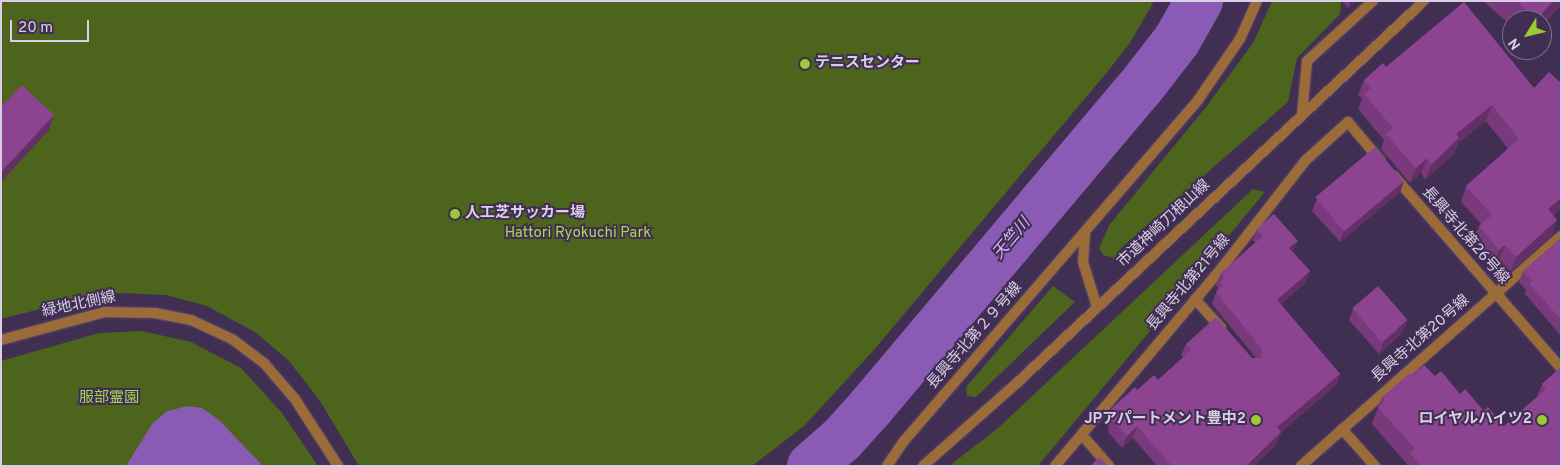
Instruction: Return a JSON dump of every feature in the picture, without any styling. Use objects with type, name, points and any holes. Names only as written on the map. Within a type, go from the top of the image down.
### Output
[{"type":"street","name":"長興寺北第２９号線","points":[[887,466],[904,441],[1222,68],[1240,39],[1257,1]]},
{"type":"street","points":[[1302,115],[1307,61],[1373,1]]},
{"type":"street","name":"市道神崎刀根山線","points":[[923,466],[1097,307],[1424,1]]},
{"type":"street","name":"長興寺北第26号線","points":[[1348,122],[1561,368]]},
{"type":"street","name":"長興寺北第21号線","points":[[1055,466],[1196,299],[1306,160],[1348,122]]},
{"type":"street","name":"長興寺北第２９号線","points":[[1087,228],[1081,251],[1097,307]]},
{"type":"street","name":"長興寺北第20号線","points":[[1301,466],[1561,236]]},
{"type":"street","points":[[1196,299],[1227,336]]},
{"type":"street","name":"緑地北側線","points":[[1,340],[106,312],[155,313],[191,320],[232,339],[264,363],[295,399],[338,466]]},
{"type":"street","points":[[1342,429],[1375,466]]},
{"type":"street","points":[[1082,435],[1109,466]]},
{"type":"green space","name":"Hattori Ryokuchi Park","points":[[1,1],[1154,1],[1130,43],[1108,71],[873,351],[804,426],[752,466],[359,466],[320,401],[289,361],[255,332],[207,306],[166,295],[118,293],[83,298],[1,319]]},
{"type":"green space","points":[[1272,1],[1341,1],[1340,14],[1297,58],[1288,102],[1120,249],[1114,258],[1103,255],[1099,248],[1110,224],[1206,107],[1253,43]]},
{"type":"green space","points":[[1253,189],[1265,192],[1038,466],[949,466],[997,429]]},
{"type":"green space","points":[[1053,286],[1075,302],[976,397],[967,396],[966,387]]},
{"type":"green space","name":"服部霊園","points":[[142,331],[191,342],[241,368],[282,413],[318,466],[1,466],[1,361],[99,333]]},
{"type":"shaded area","points":[[188,406],[202,408],[219,420],[263,466],[126,466],[152,424],[167,411]]},
{"type":"building","points":[[1517,1],[1553,1],[1545,10],[1527,10]]},
{"type":"building","points":[[1464,2],[1502,49],[1502,60],[1511,60],[1534,88],[1549,72],[1561,83],[1561,198],[1548,209],[1557,220],[1516,257],[1505,245],[1499,250],[1479,226],[1492,215],[1466,186],[1519,139],[1492,105],[1456,134],[1459,138],[1431,165],[1427,158],[1416,168],[1386,134],[1393,128],[1364,94],[1371,88],[1364,80],[1383,63],[1386,67]]},
{"type":"building","points":[[22,85],[54,115],[1,172],[1,107]]},
{"type":"building","points":[[1375,147],[1404,181],[1344,232],[1315,197]]},
{"type":"building","points":[[1274,214],[1298,241],[1289,248],[1310,271],[1277,300],[1340,374],[1277,427],[1281,432],[1246,466],[1172,466],[1137,426],[1127,436],[1112,420],[1115,417],[1109,411],[1135,387],[1137,390],[1154,375],[1158,380],[1191,350],[1186,344],[1216,317],[1252,358],[1262,358],[1262,349],[1216,292],[1223,286],[1220,282],[1224,278],[1221,273],[1263,236],[1257,229]]},
{"type":"building","points":[[1561,238],[1561,320],[1529,283],[1532,281],[1523,271]]},
{"type":"building","points":[[1378,286],[1408,320],[1382,342],[1352,308]]},
{"type":"building","points":[[1424,365],[1435,376],[1441,371],[1460,394],[1465,389],[1484,411],[1488,407],[1504,426],[1546,389],[1542,384],[1561,367],[1561,466],[1421,466],[1410,453],[1415,449],[1378,407],[1385,400],[1382,397],[1410,373],[1412,375]]},
{"type":"building","points":[[1100,457],[1108,466],[1090,466]]},
{"type":"waterway","name":"天竺川","points":[[811,466],[842,439],[870,408],[1139,89],[1177,40],[1199,1]]},
{"type":"place","name":"テニスセンター","points":[[805,64]]},
{"type":"place","name":"人工芝サッカー場","points":[[455,214]]},
{"type":"place","name":"JPアパートメント豊中2","points":[[1256,420]]},
{"type":"place","name":"ロイヤルハイツ2","points":[[1542,420]]}]
